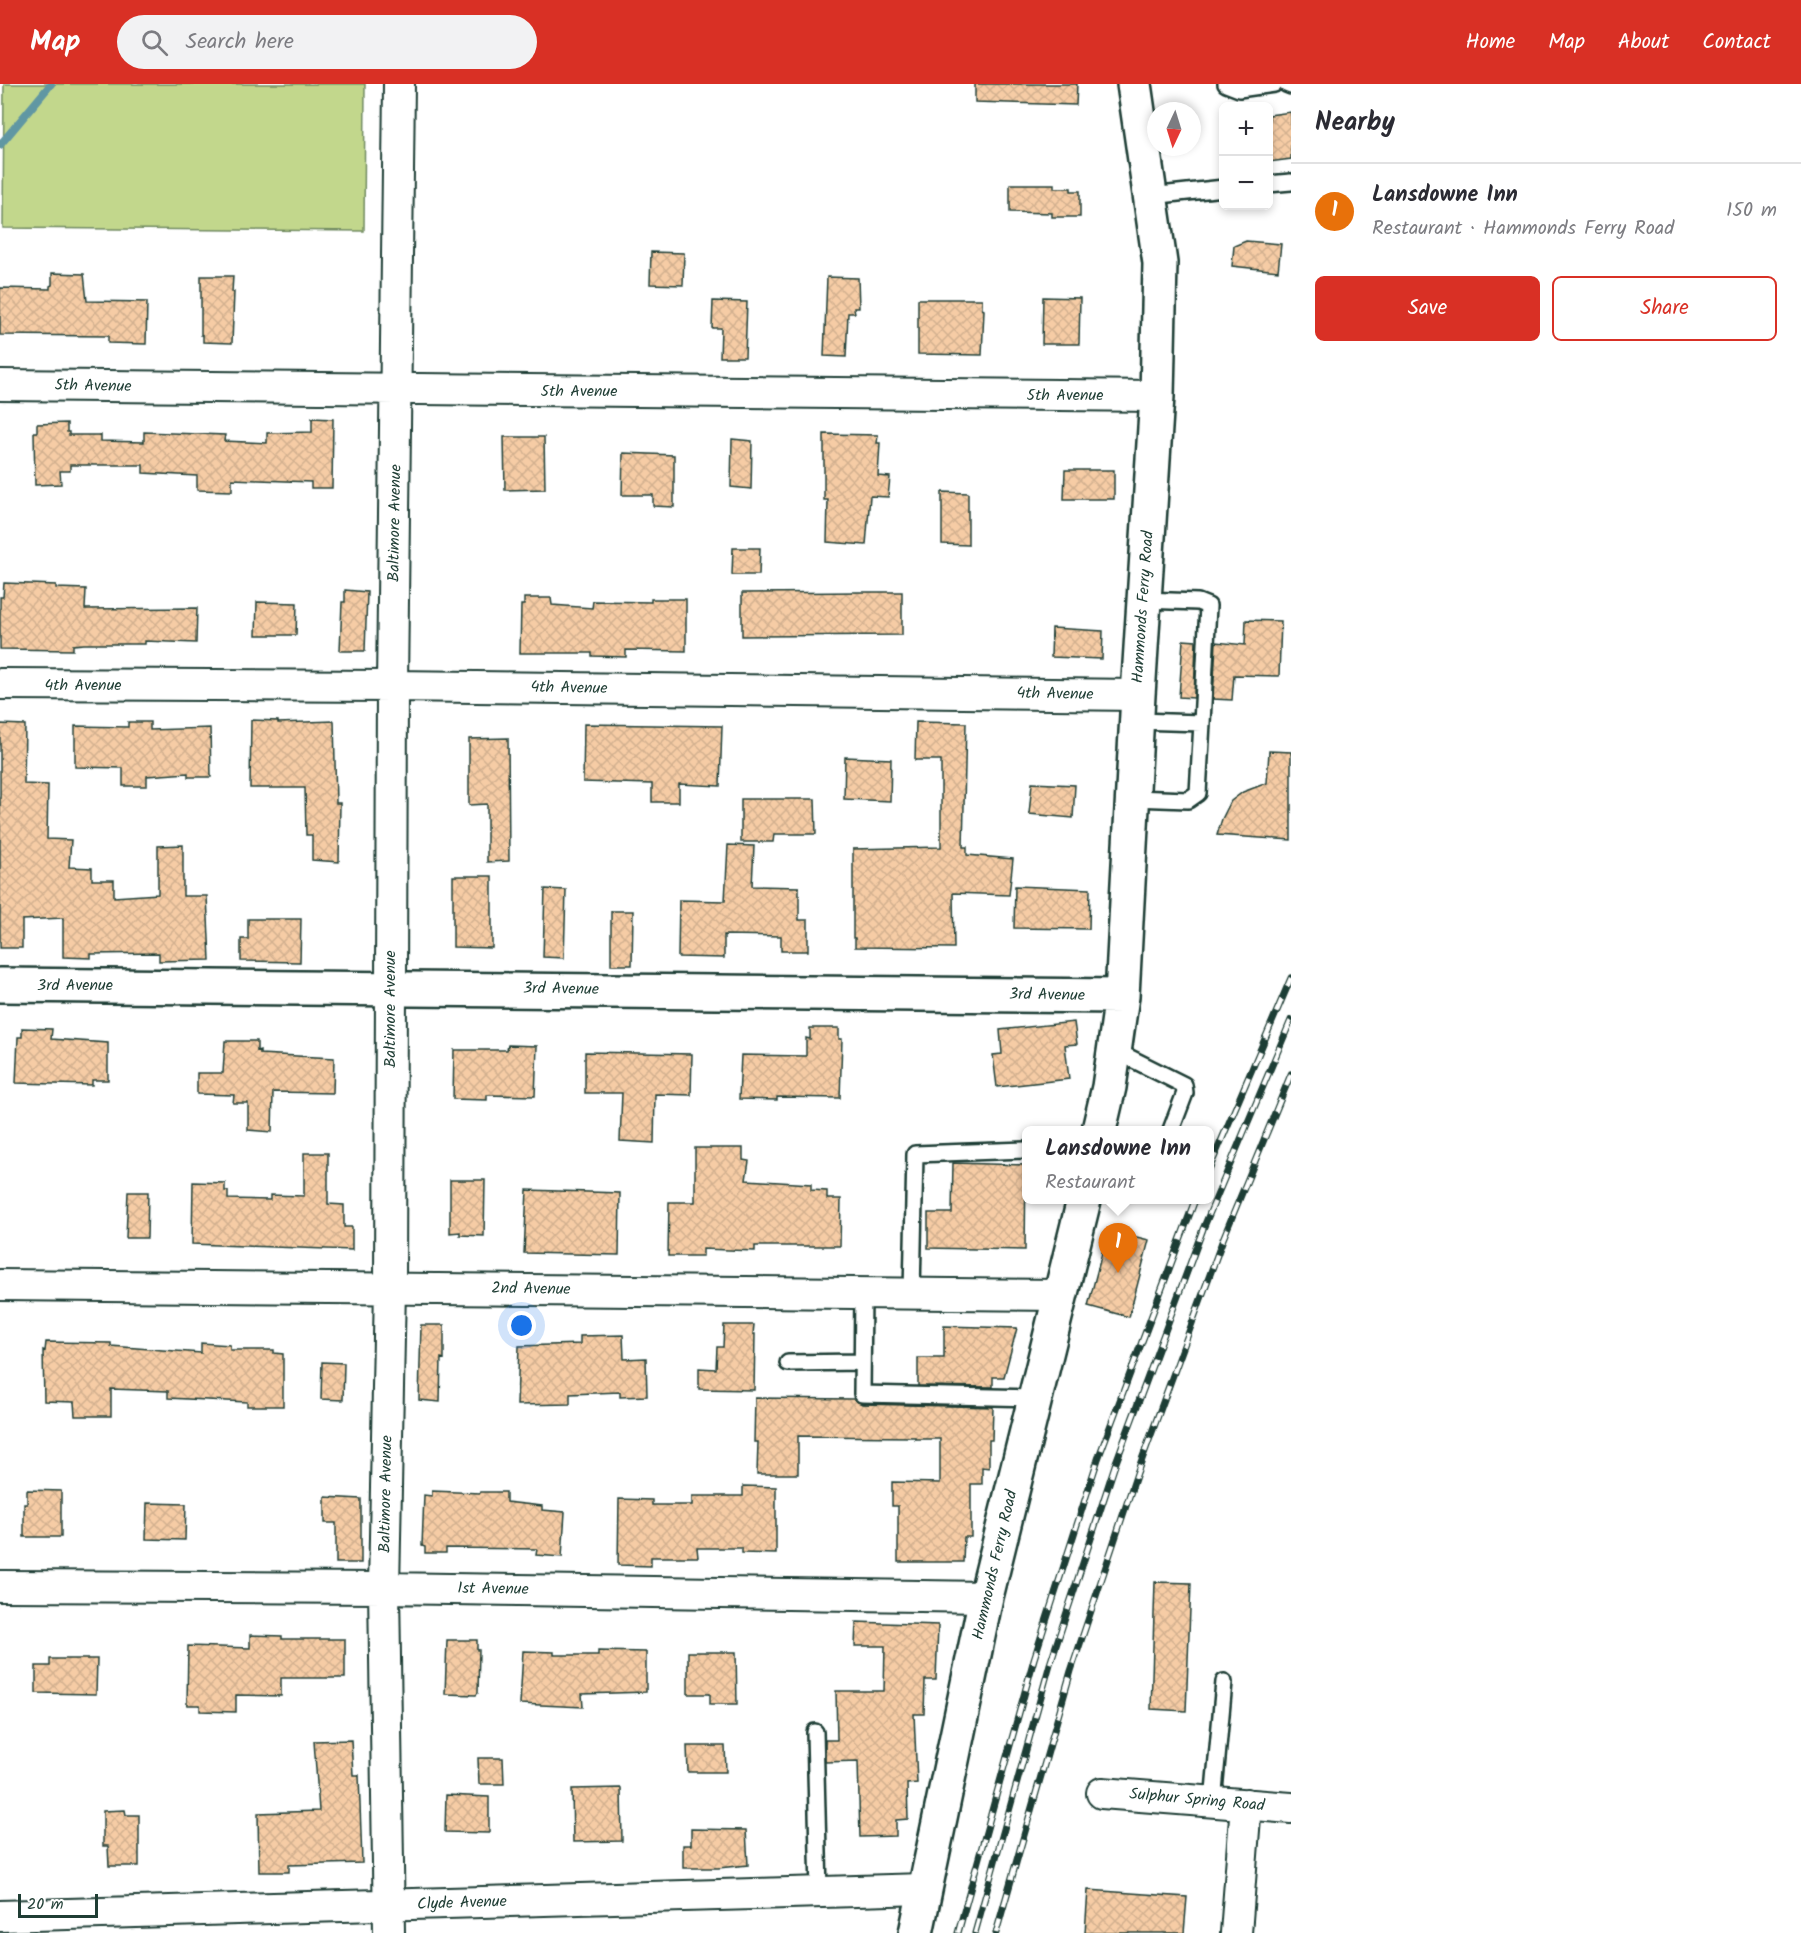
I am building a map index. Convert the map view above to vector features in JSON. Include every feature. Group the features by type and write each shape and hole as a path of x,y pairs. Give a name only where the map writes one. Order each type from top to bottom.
{"street":[{"name":"Baltimore Avenue","path":"389,1919 384,1588 390,1287 392,686 399,84"},
{"name":"Hammonds Ferry Road","path":"1100,1126 1109,1087 1122,996 1157,396 1160,263 1134,84"},
{"name":"5th Avenue","path":"0,385 1157,396"},
{"name":"4th Avenue","path":"0,684 392,686 1137,708"},
{"name":"3rd Avenue","path":"0,985 390,987 1122,996"},
{"name":"Hammonds Ferry Road","path":"916,1933 986,1597 1083,1204"},
{"name":"2nd Avenue","path":"0,1285 1061,1295"},
{"name":"1st Avenue","path":"0,1586 384,1588 986,1597"},
{"name":"Sulphur Spring Road","path":"1102,1793 1291,1808"},
{"path":"1236,1933 1246,1804"},
{"name":"Clyde Avenue","path":"0,1917 389,1919 819,1892 924,1889"}],"lane":[{"path":"1226,84 1239,88 1274,84"},
{"path":"1286,84 1291,86"},
{"path":"1273,184 1291,183"},
{"path":"1151,196 1219,189"},
{"path":"1133,798 1188,800 1198,793 1202,723 1208,606 1198,602 1144,600"},
{"path":"1137,708 1202,723"},
{"path":"1114,1050 1184,1085 1185,1093 1173,1126"},
{"path":"912,1293 915,1154 1022,1150"},
{"path":"863,1293 862,1394 1035,1398"},
{"path":"788,1363 862,1362"},
{"path":"1213,1802 1224,1682"},
{"path":"815,1732 819,1892"}],"green space":[{"path":"4,84 365,84 364,231 3,228"}],"building":[{"path":"975,84 1077,84 1076,105 975,102"},
{"path":"1291,112 1291,159 1273,161 1273,114"},
{"path":"1010,184 1054,184 1054,188 1071,188 1071,191 1080,191 1080,217 1052,217 1052,213 1010,212"},
{"path":"1246,241 1281,244 1278,271 1232,266 1234,246"},
{"path":"651,252 684,253 683,285 650,284"},
{"path":"52,273 84,274 87,301 147,302 146,344 108,343 108,336 0,335 0,288 50,289"},
{"path":"201,276 233,276 232,343 203,342"},
{"path":"827,277 858,278 859,308 854,308 855,313 848,313 846,357 824,356"},
{"path":"1043,297 1080,298 1079,344 1042,344"},
{"path":"918,299 982,299 984,310 982,355 918,354"},
{"path":"713,301 747,302 745,357 720,357 721,328 712,328"},
{"path":"312,418 333,419 332,488 311,488 311,482 232,479 232,491 197,490 197,476 143,473 143,465 70,465 70,471 60,471 61,484 35,485 34,432 37,432 37,424 67,423 69,435 101,435 101,441 144,442 144,432 225,435 224,441 267,443 267,433 312,432"},
{"path":"824,434 878,435 877,443 880,443 878,476 890,477 888,497 870,496 866,545 827,542 828,500 824,500"},
{"path":"504,437 544,437 545,489 505,490"},
{"path":"732,439 752,441 751,489 731,487"},
{"path":"623,453 674,455 674,507 653,506 653,495 622,495"},
{"path":"1065,470 1114,470 1114,499 1064,499"},
{"path":"942,492 968,493 968,545 942,544"},
{"path":"733,548 760,548 759,575 732,575"},
{"path":"4,583 56,585 56,588 86,589 85,609 197,608 196,643 145,641 145,644 73,645 73,650 0,649 0,597 3,597"},
{"path":"345,590 367,592 365,651 340,651 342,602 345,602"},
{"path":"902,592 902,635 742,636 742,593"},
{"path":"524,598 551,598 552,605 592,608 593,601 651,602 651,599 686,599 686,651 626,650 626,657 592,656 592,653 520,653 521,605 524,605"},
{"path":"257,602 297,603 296,635 256,635"},
{"path":"1246,620 1281,621 1279,676 1234,675 1232,700 1213,699 1216,642 1245,645"},
{"path":"1052,628 1103,631 1102,659 1051,657"},
{"path":"1183,640 1196,641 1194,698 1179,697"},
{"path":"251,720 278,721 278,723 334,721 336,803 340,803 339,862 312,860 312,835 306,835 305,788 250,788"},
{"path":"128,722 150,722 150,730 210,728 211,777 188,777 188,773 147,776 147,786 123,786 123,768 75,767 75,726 128,727"},
{"path":"916,722 966,723 963,847 967,847 967,855 1013,859 1009,895 953,893 954,948 855,947 855,938 853,938 853,849 941,847 941,760 915,760"},
{"path":"0,724 25,725 24,784 48,785 47,839 71,840 69,867 92,868 92,880 114,880 114,897 158,894 158,846 183,845 183,896 207,896 210,960 159,961 159,953 91,954 91,958 63,957 63,918 22,920 22,948 0,948"},
{"path":"584,724 722,726 720,786 679,784 679,802 652,802 652,784 583,782"},
{"path":"508,738 509,861 487,862 487,804 469,805 469,739"},
{"path":"1269,751 1291,752 1291,840 1217,835 1231,801 1243,792 1267,783"},
{"path":"845,757 891,759 890,801 844,799"},
{"path":"1032,783 1075,785 1073,818 1029,814"},
{"path":"741,799 815,799 816,834 774,834 773,842 741,842"},
{"path":"728,845 754,846 752,886 799,887 799,920 808,920 808,951 781,951 781,936 724,935 724,958 678,957 679,900 725,901"},
{"path":"453,876 492,876 492,948 453,947"},
{"path":"1015,886 1090,889 1089,929 1014,928"},
{"path":"545,889 566,890 564,958 543,957"},
{"path":"611,911 633,911 632,965 611,965"},
{"path":"248,919 301,919 300,962 241,961 241,939 248,939"},
{"path":"1074,1022 1077,1044 1065,1045 1069,1079 997,1087 993,1055 1002,1054 1000,1030"},
{"path":"22,1028 52,1029 51,1039 108,1043 108,1080 92,1080 92,1085 16,1083 18,1037 22,1037"},
{"path":"810,1028 839,1028 839,1039 842,1039 840,1098 739,1099 741,1055 806,1056 806,1038 810,1039"},
{"path":"225,1041 257,1041 257,1051 260,1050 260,1054 334,1058 333,1093 273,1092 272,1132 248,1130 248,1103 233,1103 234,1095 197,1094 197,1073 223,1073"},
{"path":"508,1045 537,1046 535,1096 487,1095 487,1100 453,1099 454,1050 507,1050"},
{"path":"585,1052 692,1054 691,1095 655,1094 654,1143 620,1141 622,1093 585,1093"},
{"path":"695,1148 743,1148 743,1160 749,1161 746,1180 811,1184 811,1190 827,1191 827,1199 841,1199 840,1246 755,1246 755,1251 703,1249 703,1256 668,1256 669,1202 695,1202"},
{"path":"304,1153 328,1153 328,1204 344,1205 344,1227 352,1227 352,1250 192,1244 193,1182 225,1183 228,1199 270,1200 270,1195 304,1196"},
{"path":"953,1163 1022,1165 1022,1204 1026,1204 1025,1250 928,1248 928,1213 952,1213"},
{"path":"450,1180 485,1180 484,1236 460,1235 460,1232 450,1233"},
{"path":"527,1190 620,1193 619,1255 524,1253"},
{"path":"128,1192 148,1192 147,1238 126,1238"},
{"path":"1108,1230 1149,1240 1129,1317 1088,1306"},
{"path":"421,1325 444,1325 440,1402 419,1400"},
{"path":"724,1325 754,1325 754,1390 699,1389 699,1368 716,1369 717,1347 723,1347"},
{"path":"944,1326 1017,1328 1004,1377 993,1377 993,1387 918,1386 918,1358 944,1358"},
{"path":"623,1335 624,1359 646,1358 647,1396 620,1397 620,1392 570,1394 570,1404 517,1405 519,1346 580,1344 580,1336"},
{"path":"46,1342 111,1343 111,1346 201,1353 201,1343 230,1345 230,1350 274,1350 274,1353 283,1354 283,1406 247,1406 247,1402 168,1398 168,1391 111,1389 111,1416 75,1416 74,1402 44,1401 43,1350 45,1351"},
{"path":"322,1362 344,1363 343,1400 321,1399"},
{"path":"755,1398 854,1399 862,1404 993,1407 992,1440 989,1440 989,1468 982,1467 982,1484 971,1484 971,1537 964,1537 963,1562 898,1562 898,1506 892,1506 892,1482 940,1483 940,1439 798,1436 798,1474 757,1474 758,1442 754,1442"},
{"path":"743,1486 776,1487 776,1554 742,1553 742,1548 697,1548 698,1557 651,1557 651,1566 618,1565 619,1499 652,1500 652,1505 692,1505 692,1496 743,1496"},
{"path":"27,1490 61,1491 61,1537 24,1537 24,1504 27,1504"},
{"path":"432,1491 506,1492 506,1502 542,1506 542,1510 565,1512 562,1557 536,1555 537,1549 446,1548 446,1553 425,1553 425,1547 422,1546 424,1495 432,1496"},
{"path":"325,1497 361,1499 361,1563 336,1563 336,1523 325,1523"},
{"path":"147,1503 186,1504 185,1540 146,1539"},
{"path":"1155,1582 1191,1583 1186,1711 1151,1709"},
{"path":"856,1622 938,1625 936,1680 925,1680 924,1714 914,1714 917,1783 907,1784 908,1819 896,1820 896,1836 860,1837 858,1761 825,1762 825,1740 837,1740 836,1691 884,1691 885,1646 855,1646"},
{"path":"250,1635 282,1636 282,1639 345,1639 345,1678 281,1678 281,1696 236,1695 236,1712 200,1711 200,1705 187,1705 188,1646 250,1648"},
{"path":"447,1640 477,1640 477,1650 479,1650 478,1693 476,1695 445,1694"},
{"path":"523,1651 554,1652 554,1655 598,1655 598,1651 646,1652 646,1692 582,1694 583,1707 520,1704"},
{"path":"688,1652 736,1652 737,1704 710,1704 710,1694 688,1694"},
{"path":"50,1659 97,1659 96,1694 36,1693 36,1666 50,1666"},
{"path":"351,1740 353,1775 359,1775 362,1863 289,1865 289,1872 259,1872 258,1813 319,1811 314,1741"},
{"path":"687,1746 725,1746 726,1772 688,1772"},
{"path":"478,1758 503,1758 504,1784 479,1784"},
{"path":"621,1788 622,1841 573,1842 572,1789"},
{"path":"446,1795 489,1797 489,1833 445,1832"},
{"path":"125,1810 126,1815 139,1815 139,1866 109,1866 108,1846 103,1846 103,1811"},
{"path":"691,1829 746,1830 748,1865 683,1868 683,1845 691,1845"},
{"path":"1088,1890 1187,1897 1184,1933 1085,1933"}],"waterway":[{"path":"0,145 51,84"}],"railway":[{"path":"1214,1158 1291,978"},
{"path":"1214,1203 1291,1020"},
{"path":"996,1933 1071,1671 1137,1473 1223,1239 1291,1074"},
{"path":"958,1933 1034,1659 1098,1459 1194,1204"},
{"path":"975,1933 1050,1664 1115,1465 1214,1204"}],"place":[{"name":"Lansdowne Inn","path":"1118,1273"}]}
